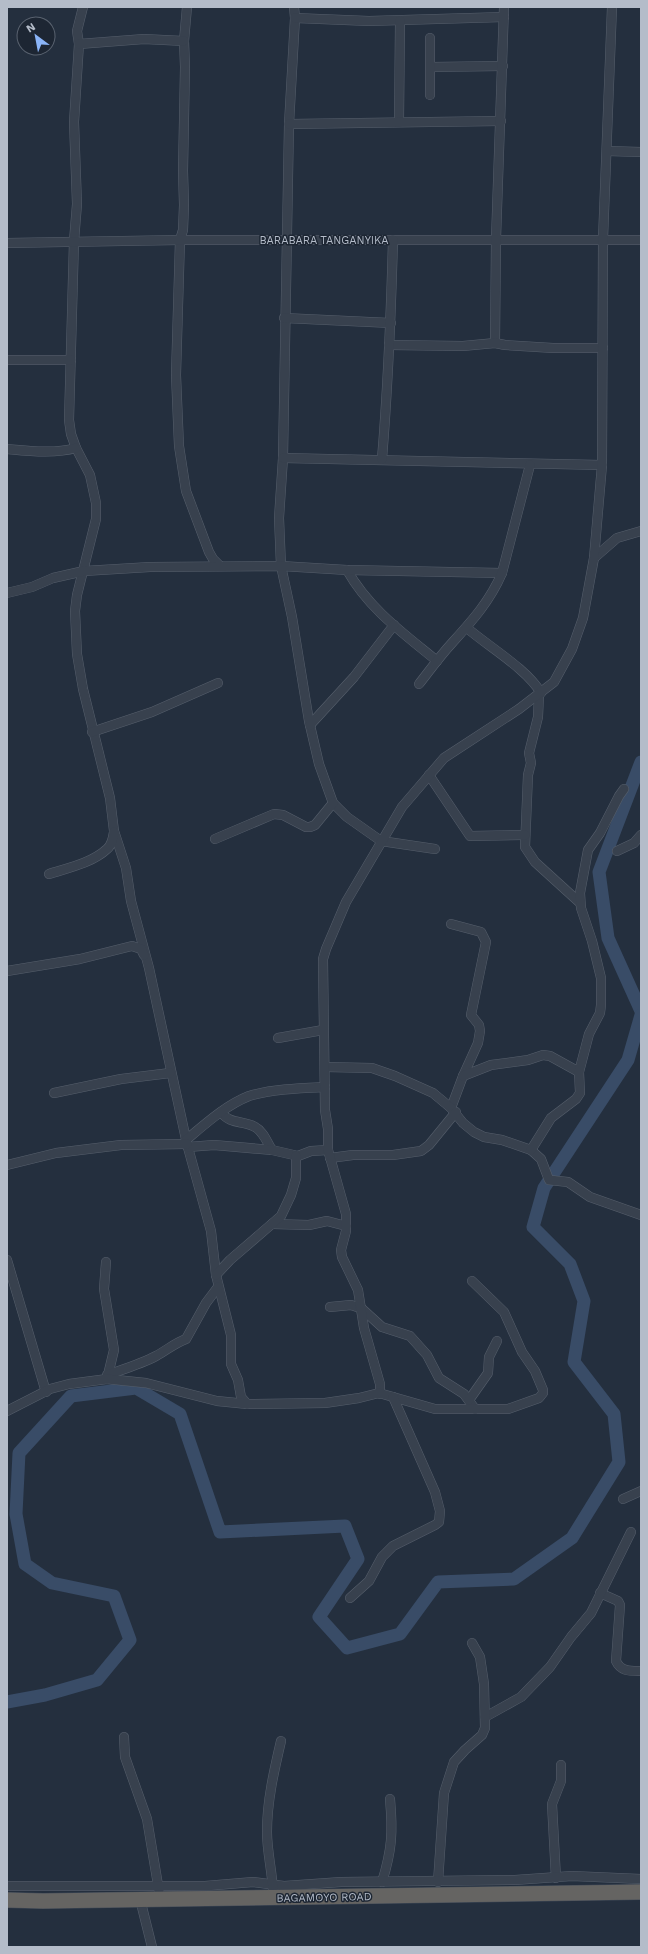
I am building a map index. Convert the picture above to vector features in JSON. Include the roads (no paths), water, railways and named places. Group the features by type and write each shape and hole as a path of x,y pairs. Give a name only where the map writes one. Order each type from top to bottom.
{"highway":[{"name":"BAGAMOYO ROAD","path":"7,1900 140,1899 159,1892 641,1892"}],"street":[{"path":"83,7 78,31 79,44 74,122 77,204 74,241 69,420 71,434 76,448 90,475 96,503 96,519 77,595 75,630 83,688 92,732 110,798 114,831 126,868 131,901 151,980 170,1072 187,1144 211,1231 218,1287 231,1335 231,1364 238,1380 241,1397 247,1404"},
{"path":"187,7 184,41 185,67 182,170 184,205 183,230 180,240 176,374 182,473 186,491 203,538 213,559 220,566"},
{"path":"294,7 295,18 289,124 288,241 284,318 283,458 279,518 281,566 292,617 310,724 319,764 333,803 347,817 382,840 435,849"},
{"path":"495,343 496,239 504,7"},
{"path":"380,1394 380,1384 360,1307 358,1290 342,1257 342,1245 346,1226 344,1207 329,1154 328,1129 325,1110 322,975 326,949 346,902 402,807 444,758 540,694 554,682 572,649 584,618 594,558 602,465 603,238 612,7"},
{"path":"295,18 400,21 504,17"},
{"path":"399,122 400,21"},
{"path":"430,38 430,95"},
{"path":"79,44 144,39 184,41"},
{"path":"431,67 503,66"},
{"path":"289,124 501,121"},
{"path":"607,151 641,152"},
{"name":"BARABARA TANGANYIKA","path":"7,243 180,240 288,241 603,238 641,240"},
{"path":"382,459 391,323 393,240"},
{"path":"284,318 391,323"},
{"path":"389,345 463,346 495,343 505,346 546,348 603,348"},
{"path":"7,360 71,360"},
{"path":"7,449 66,451 76,448"},
{"path":"283,458 382,459 530,465 602,465"},
{"path":"419,684 437,661 483,609 502,573 530,465"},
{"path":"594,558 617,538 641,531"},
{"path":"7,593 32,587 53,578 84,571 220,566 281,566 347,570 502,573"},
{"path":"347,570 365,598 394,625 437,661"},
{"path":"310,724 354,677 394,625"},
{"path":"467,628 536,684 540,694 538,717 528,752 531,764 528,776 525,847 530,856 579,902"},
{"path":"92,732 152,712 218,683"},
{"path":"429,775 470,836 525,835"},
{"path":"531,1150 551,1118 576,1099 580,1092 579,1072 589,1034 600,1013 601,978 596,954 579,902 588,850 600,833 624,789"},
{"path":"215,839 274,814 283,815 306,827 315,825 333,803"},
{"path":"49,874 68,868 108,849 112,842 114,831"},
{"path":"617,851 634,843 641,835"},
{"path":"7,1165 56,1153 107,1147 187,1144 272,1150 296,1156 311,1151 329,1154 393,1155 421,1151 429,1145 453,1110 463,1076 478,1043 480,1031 479,1025 471,1015 486,939 482,932 451,924"},
{"path":"7,971 80,959 132,946 141,949 144,956"},
{"path":"278,1038 323,1030"},
{"path":"463,1076 491,1065 528,1060 543,1055 550,1056 579,1072"},
{"path":"325,1067 372,1068 395,1076 433,1093 453,1110 463,1123 474,1132 484,1137 502,1140 531,1150 541,1159 549,1180 568,1182 590,1197 641,1215"},
{"path":"54,1093 121,1079 170,1072"},
{"path":"187,1144 221,1112 251,1096 297,1089 325,1087"},
{"path":"221,1112 230,1121 255,1127 260,1131 272,1150"},
{"path":"216,1275 230,1260 281,1216 291,1195 296,1178 296,1156"},
{"path":"272,1224 309,1225 328,1221 346,1226"},
{"path":"7,1260 46,1392"},
{"path":"106,1262 104,1288 114,1350 107,1377"},
{"path":"107,1377 146,1383 217,1401 247,1404 325,1403 380,1394 435,1409 508,1409 539,1398 543,1393 543,1390 535,1371 522,1352 504,1312 472,1281"},
{"path":"7,1411 46,1392 69,1384 107,1377 141,1363 186,1339 206,1303 218,1287"},
{"path":"330,1307 351,1304 360,1307 382,1327 410,1336 427,1355 442,1381 459,1391 469,1400 475,1409"},
{"path":"469,1400 488,1373 489,1356 498,1341"},
{"path":"350,1598 369,1581 382,1558 393,1546 435,1525 440,1519 440,1512 435,1492 393,1397"},
{"path":"624,1499 641,1491"},
{"path":"485,1717 521,1697 534,1686 591,1613 631,1532"},
{"path":"600,1593 618,1601 620,1605 616,1661 618,1665 624,1670 641,1671"},
{"path":"438,1882 444,1793 454,1762 484,1734 484,1684 480,1657 472,1643"},
{"path":"7,1886 159,1892 146,1819 125,1757 124,1737"},
{"path":"281,1741 269,1798 267,1834 273,1891 341,1882 438,1882 556,1878 572,1876 641,1878"},
{"path":"556,1878 552,1804 561,1781 561,1766"},
{"path":"382,1882 390,1856 392,1822 390,1799"},
{"path":"140,1899 152,1947"}],"waterway":[{"path":"641,762 599,872 608,938 641,1011"},
{"path":"7,1702 45,1695 97,1680 130,1640 114,1596 52,1583 25,1564 16,1514 19,1453 71,1396 136,1388 180,1414 220,1532 345,1526 358,1559 319,1617 347,1648 400,1634 438,1582 514,1579 572,1538 619,1462 614,1414 574,1362 584,1301 570,1264 533,1227 544,1188 628,1060 641,1015"}]}
